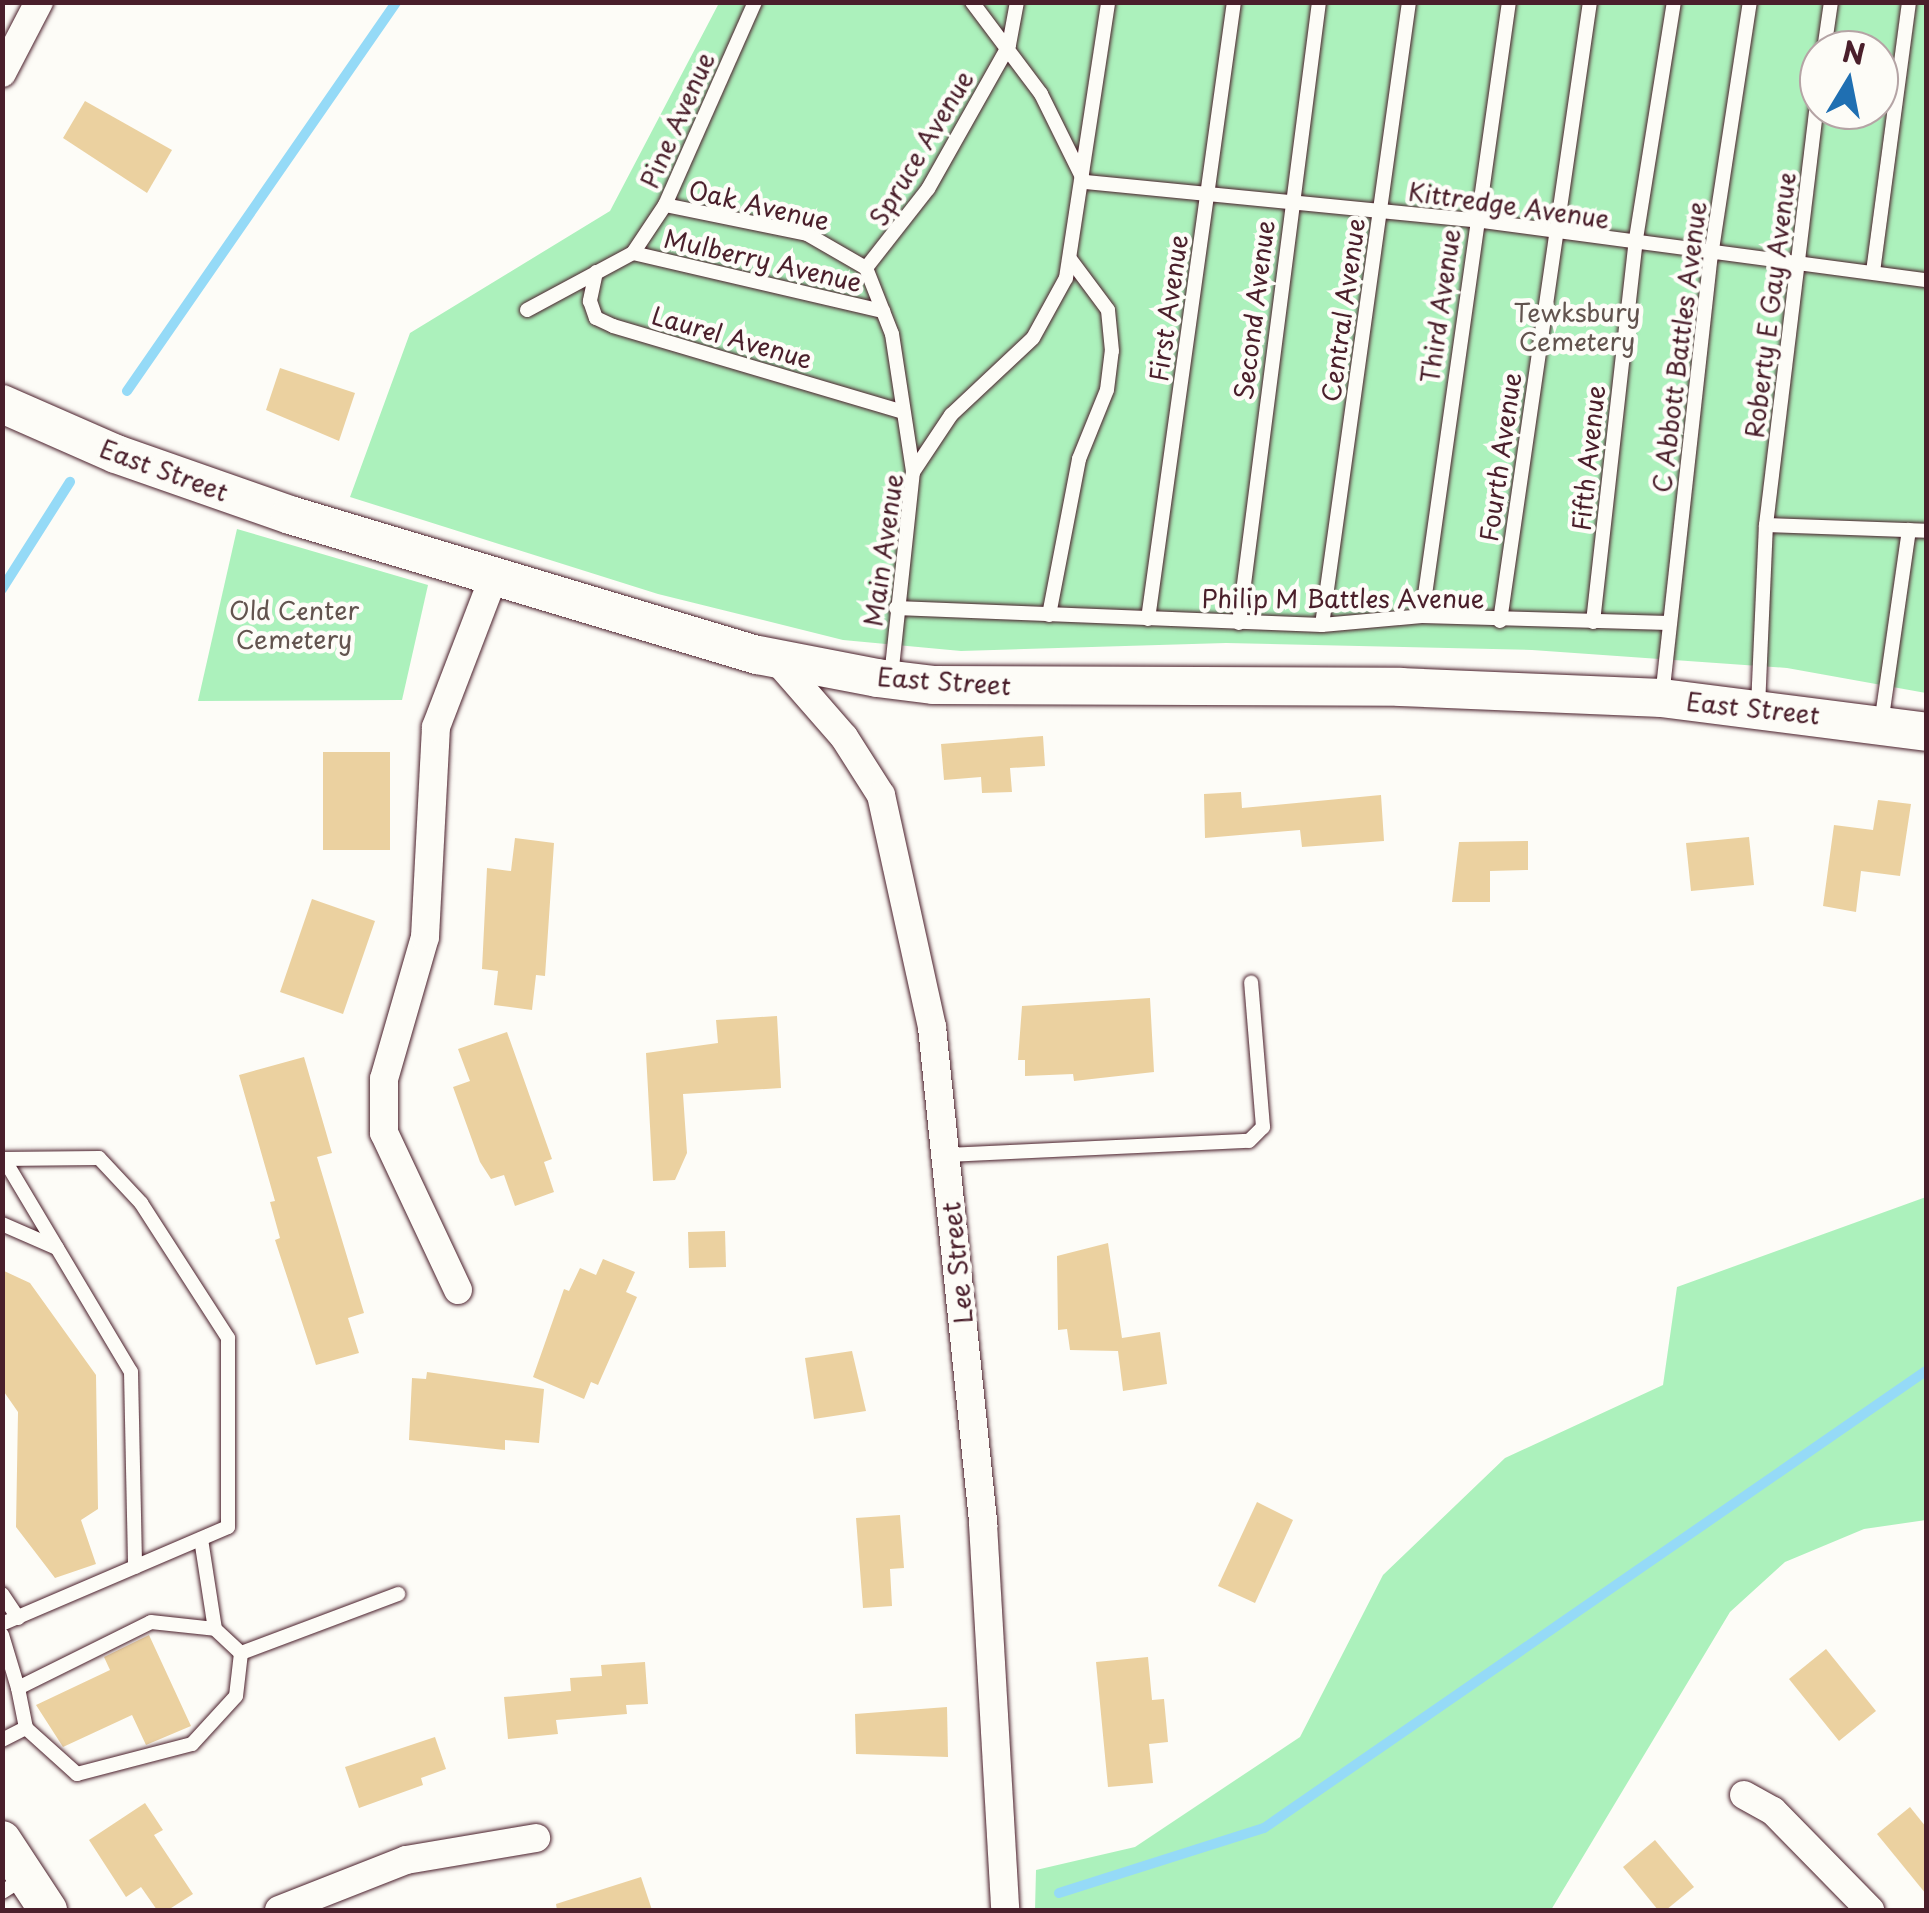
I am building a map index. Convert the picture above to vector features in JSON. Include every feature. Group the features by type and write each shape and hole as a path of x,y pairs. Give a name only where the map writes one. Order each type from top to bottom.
{"main road":[{"name":"East Street","path":"2,404 182,478 494,576 775,658 890,680 1662,698 1926,732"},
{"path":"2,1840 15,1884 48,1910"}],"street":[{"path":"2,73 40,2"},
{"path":"458,1290 384,1133 384,1080 424,937 436,727 494,576"},
{"name":"Lee Street","path":"775,658 844,738 881,795 932,1027 983,1524 1005,1910"},
{"path":"1744,1795 1773,1811 1870,1910"},
{"path":"279,1910 406,1860 536,1838"}],"lane":[{"name":"Pine Avenue","path":"633,253 664,204 755,2"},
{"path":"972,2 1008,45 1085,182"},
{"name":"Spruce Avenue","path":"866,268 928,189 1008,45 1017,2"},
{"name":"Main Avenue","path":"890,680 913,472 951,415 1033,338 1070,258 1085,182 1108,2"},
{"name":"First Avenue","path":"1148,619 1234,2"},
{"name":"Second Avenue","path":"1238,623 1290,200 1319,2"},
{"name":"Central Avenue","path":"1322,624 1409,2"},
{"name":"Third Avenue","path":"1422,616 1474,220 1509,2"},
{"name":"Fourth Avenue","path":"1500,621 1590,2"},
{"name":"Fifth Avenue","path":"1592,622 1635,244 1674,2"},
{"name":"C Abbott Battles Avenue","path":"1662,698 1711,256 1750,2"},
{"path":"1827,30 1831,2"},
{"path":"1873,272 1909,2"},
{"name":"Roberty E Gay Avenue","path":"1758,708 1766,526 1814,130"},
{"name":"Kittredge Avenue","path":"1085,182 1474,220 1711,256 1799,260 1926,280"},
{"name":"Oak Avenue","path":"664,204 807,234 866,268"},
{"path":"527,310 633,253"},
{"name":"Mulberry Avenue","path":"633,253 883,312"},
{"path":"1049,615 1079,459 1107,390 1112,351 1108,310 1070,258"},
{"path":"866,268 883,312 913,472"},
{"name":"Laurel Avenue","path":"596,272 590,301 596,318 613,326 903,412"},
{"path":"1766,526 1926,531"},
{"path":"1881,724 1910,530"},
{"name":"Philip M Battles Avenue","path":"896,608 1238,623 1322,624 1422,616 1670,623"},
{"path":"946,1154 1249,1141 1262,1127 1252,982"},
{"path":"2,1624 228,1527 228,1338 142,1204 99,1158 3,1159"},
{"path":"3,1159 131,1372 135,1567"},
{"path":"2,1224 58,1249"},
{"path":"201,1539 215,1629"},
{"path":"2,1594 18,1618"},
{"path":"241,1653 398,1594"},
{"path":"18,1688 151,1622 215,1629 241,1653"},
{"path":"2,1636 26,1728 77,1774 192,1744 236,1696 241,1653"},
{"path":"2,1740 26,1728"}],"green space":[{"name":"Tewksbury Cemetery","path":"719,3 1926,3 1926,693 1787,668 1532,650 1226,643 961,651 843,640 658,594 350,497 410,333 610,211"},
{"name":"Old Center Cemetery","path":"237,529 428,585 402,700 198,701"},
{"path":"1926,1197 1926,1520 1864,1529 1785,1562 1730,1612 1551,1910 1035,1910 1036,1870 1135,1847 1300,1737 1383,1575 1505,1458 1663,1385 1677,1287"}],"building":[{"path":"85,101 172,150 147,193 63,138"},
{"path":"280,368 355,393 339,441 266,410"},
{"path":"1043,736 1045,766 1010,768 1012,792 982,793 981,777 944,780 941,744"},
{"path":"323,752 390,752 390,850 323,850"},
{"path":"1241,792 1242,808 1381,795 1384,841 1302,847 1300,830 1205,838 1204,794"},
{"path":"1878,800 1911,804 1900,876 1861,871 1856,912 1823,906 1834,825 1873,830"},
{"path":"1749,837 1754,885 1691,891 1686,843"},
{"path":"515,838 554,843 545,976 536,975 532,1010 494,1005 498,971 482,969 487,868 511,871"},
{"path":"1528,841 1528,870 1490,871 1490,902 1452,902 1459,842"},
{"path":"312,899 375,921 343,1014 280,992"},
{"path":"1150,998 1154,1072 1074,1081 1073,1074 1025,1076 1025,1060 1018,1060 1022,1006"},
{"path":"777,1016 781,1088 683,1094 687,1153 675,1180 653,1181 646,1053 718,1043 716,1020"},
{"path":"507,1032 552,1159 544,1162 554,1192 515,1206 504,1175 491,1179 480,1162 453,1087 470,1081 458,1049"},
{"path":"304,1057 332,1153 317,1157 364,1313 348,1318 359,1353 316,1365 275,1240 280,1238 270,1202 275,1201 239,1075"},
{"path":"725,1231 726,1267 689,1268 688,1232"},
{"path":"1108,1243 1122,1338 1160,1332 1167,1384 1123,1391 1118,1351 1070,1350 1067,1329 1058,1330 1057,1256"},
{"path":"603,1259 635,1272 626,1292 637,1297 598,1385 591,1382 584,1399 533,1377 564,1289 569,1291 580,1268 596,1275"},
{"path":"2,1270 30,1283 96,1375 98,1509 81,1520 96,1564 55,1578 16,1527 18,1412 2,1389"},
{"path":"852,1351 866,1411 814,1419 805,1358"},
{"path":"427,1372 544,1389 539,1443 505,1440 505,1450 409,1440 412,1378 426,1379"},
{"path":"1257,1502 1293,1520 1255,1603 1218,1586"},
{"path":"900,1515 904,1568 890,1569 892,1606 863,1608 856,1518"},
{"path":"149,1635 191,1726 146,1745 132,1715 63,1747 36,1705 110,1670 104,1657"},
{"path":"1826,1649 1876,1711 1839,1741 1789,1679"},
{"path":"1148,1657 1152,1700 1164,1699 1168,1742 1149,1744 1153,1783 1108,1787 1096,1662"},
{"path":"645,1662 648,1704 626,1705 627,1714 556,1720 558,1734 508,1739 504,1697 571,1691 570,1678 602,1676 601,1665"},
{"path":"947,1707 948,1757 856,1754 855,1714"},
{"path":"435,1737 446,1769 421,1778 423,1785 359,1808 345,1767"},
{"path":"145,1803 163,1830 154,1835 193,1894 168,1910 157,1910 141,1887 126,1897 89,1840"},
{"path":"1910,1807 1926,1827 1926,1894 1877,1834"},
{"path":"1655,1840 1694,1887 1666,1910 1658,1910 1623,1867"},
{"path":"641,1877 652,1910 557,1910 556,1904"}],"waterway":[{"path":"127,391 396,2"},
{"path":"2,589 70,482"},
{"path":"1059,1893 1264,1828 1926,1371"}]}
